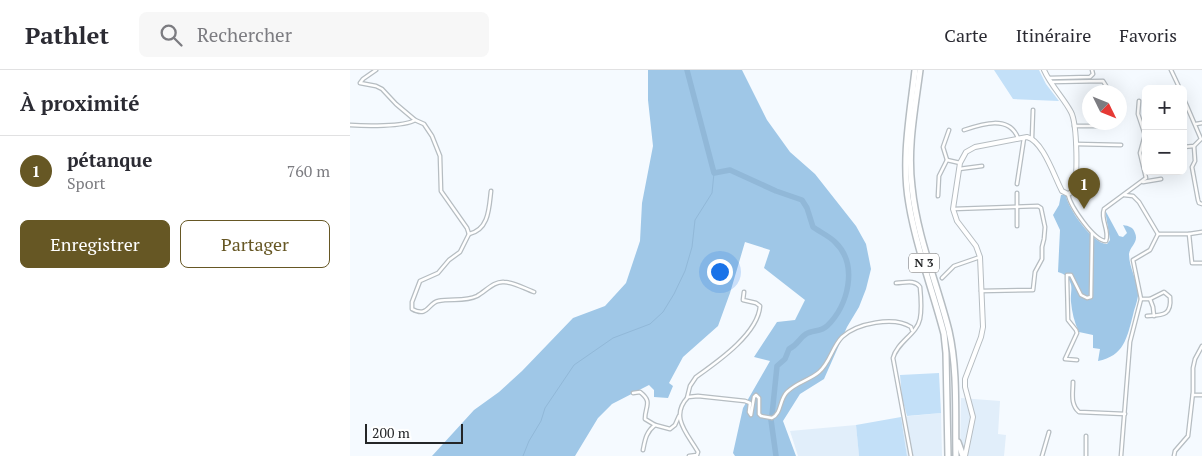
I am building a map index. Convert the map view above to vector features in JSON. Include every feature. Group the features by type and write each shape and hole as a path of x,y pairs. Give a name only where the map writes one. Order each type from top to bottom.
{"highway":[{"name":"N 3","path":"915,70 906,149 906,185 912,222 944,334 947,372 948,456"},
{"name":"N 3","path":"920,70 910,150 911,186 917,221 949,332 955,389 956,456"},
{"path":"955,389 959,448 964,456"}],"main road":[{"path":"964,456 973,416 965,383 983,327 980,257 976,246 957,221 953,209 958,169 966,152 975,147 1024,137 1032,138 1039,146 1062,191 1068,194 1072,192 1076,185 1074,126 1071,113 1044,70"}],"street":[{"path":"376,70 362,79 360,84 376,86 382,89 396,104 424,124 432,136 440,156 441,191 467,228 469,234"},
{"path":"1049,80 1090,77 1093,74 1092,70"},
{"path":"1171,70 1178,85"},
{"path":"1049,80 1102,81 1105,85"},
{"path":"1068,194 1072,206 1092,231 1101,240 1107,240 1103,210 1107,205 1142,183 1146,178 1140,154 1146,135 1138,114 1138,102"},
{"path":"1187,105 1201,139 1194,146 1187,147"},
{"path":"1032,138 1033,110"},
{"path":"350,125 382,126 411,123 416,120"},
{"path":"964,130 979,125 999,123 1014,129 1018,138"},
{"path":"1196,124 1202,123"},
{"path":"1074,126 1082,126"},
{"path":"938,196 939,176 947,160 943,146 949,130"},
{"path":"1017,184 1024,137"},
{"path":"1076,144 1121,145"},
{"path":"1194,146 1195,160 1192,167 1198,200 1202,204"},
{"path":"947,160 960,163"},
{"path":"958,169 982,166"},
{"path":"1142,183 1161,179"},
{"path":"491,191 489,208 480,230 469,234 460,252 449,260 438,273 420,280 412,302 412,309 424,311 437,301 475,297 502,282 534,292"},
{"path":"1017,193 1017,226"},
{"path":"1124,195 1133,196 1139,202 1158,234"},
{"path":"953,209 1039,207 1045,227 1042,259 1035,272 1034,289 981,291"},
{"path":"1077,360 1065,359 1077,333 1068,320 1067,275 1071,275 1081,296 1091,297 1092,231"},
{"path":"1158,234 1202,232"},
{"path":"1122,456 1130,342 1141,299 1133,260 1150,250 1158,234"},
{"path":"1189,234 1192,263 1202,263"},
{"path":"942,278 954,266 980,257"},
{"path":"896,283 914,282 918,283 920,287 920,320 898,347 892,360 897,375 899,398 911,456"},
{"path":"633,394 640,392 646,397 648,403 645,419 655,426 670,429 675,425 687,398 690,386 696,377 744,337 755,321 760,306 743,300 744,292"},
{"path":"1141,299 1150,299 1163,292 1170,299 1169,308 1164,314 1147,316"},
{"path":"1150,299 1154,316"},
{"path":"687,398 698,396 745,401 750,403 749,412 751,414 754,397 756,396 759,398 759,414 772,418 778,414 785,394 799,382 819,372 842,337 848,333 862,326 887,321 906,323 912,330"},
{"path":"1174,456 1175,451 1188,436 1195,359 1202,346"},
{"path":"1073,382 1072,399 1079,412 1125,414"},
{"path":"1193,395 1202,395"},
{"path":"680,415 681,425 698,452 697,455 689,456"},
{"path":"643,450 647,435 655,426"},
{"path":"1042,456 1049,432"},
{"path":"1086,436 1086,456"}],"shaded area":[{"path":"648,70 742,70 767,120 790,152 815,174 856,226 866,244 871,269 859,307 847,327 824,379 800,394 783,421 796,456 735,456 733,453 743,408 770,361 754,357 777,322 795,320 805,300 764,268 770,250 745,242 718,326 683,357 669,383 673,386 668,398 654,397 654,390 649,385 612,404 598,418 575,456 432,456 474,410 499,392 522,371 573,318 605,306 626,283 640,241 642,203 653,146 648,100"},
{"path":"994,70 1039,70 1046,84 1059,101 1013,99"},
{"path":"1061,195 1066,195 1071,208 1082,225 1095,239 1102,243 1107,244 1110,240 1105,210 1119,236 1123,237 1127,233 1123,225 1132,228 1136,236 1129,254 1138,296 1129,331 1123,345 1114,355 1107,359 1098,361 1100,349 1093,348 1093,335 1079,332 1072,310 1069,280 1066,275 1058,272 1060,230 1053,215 1059,205"},
{"path":"939,373 941,413 907,416 902,398 900,375"},
{"path":"961,398 1000,401 998,434 1006,435 1004,456 960,456"},
{"path":"941,413 942,456 907,456 901,417"},
{"path":"901,417 907,456 859,456 856,425"},
{"path":"856,425 859,456 798,456 790,431"}],"waterway":[{"path":"687,70 714,173 730,170 776,191 802,200 807,208 813,227 835,242 847,262 849,273 848,285 845,297 834,318 825,328 804,336 789,349 785,359 777,366 772,415"},
{"path":"523,456 529,441 541,421 545,408 574,365 613,338 650,324 663,312 685,271 692,247 695,220 712,193 714,173"},
{"path":"771,420 776,456"}],"place":[{"name":"pétanque","path":"1084,209"}]}
